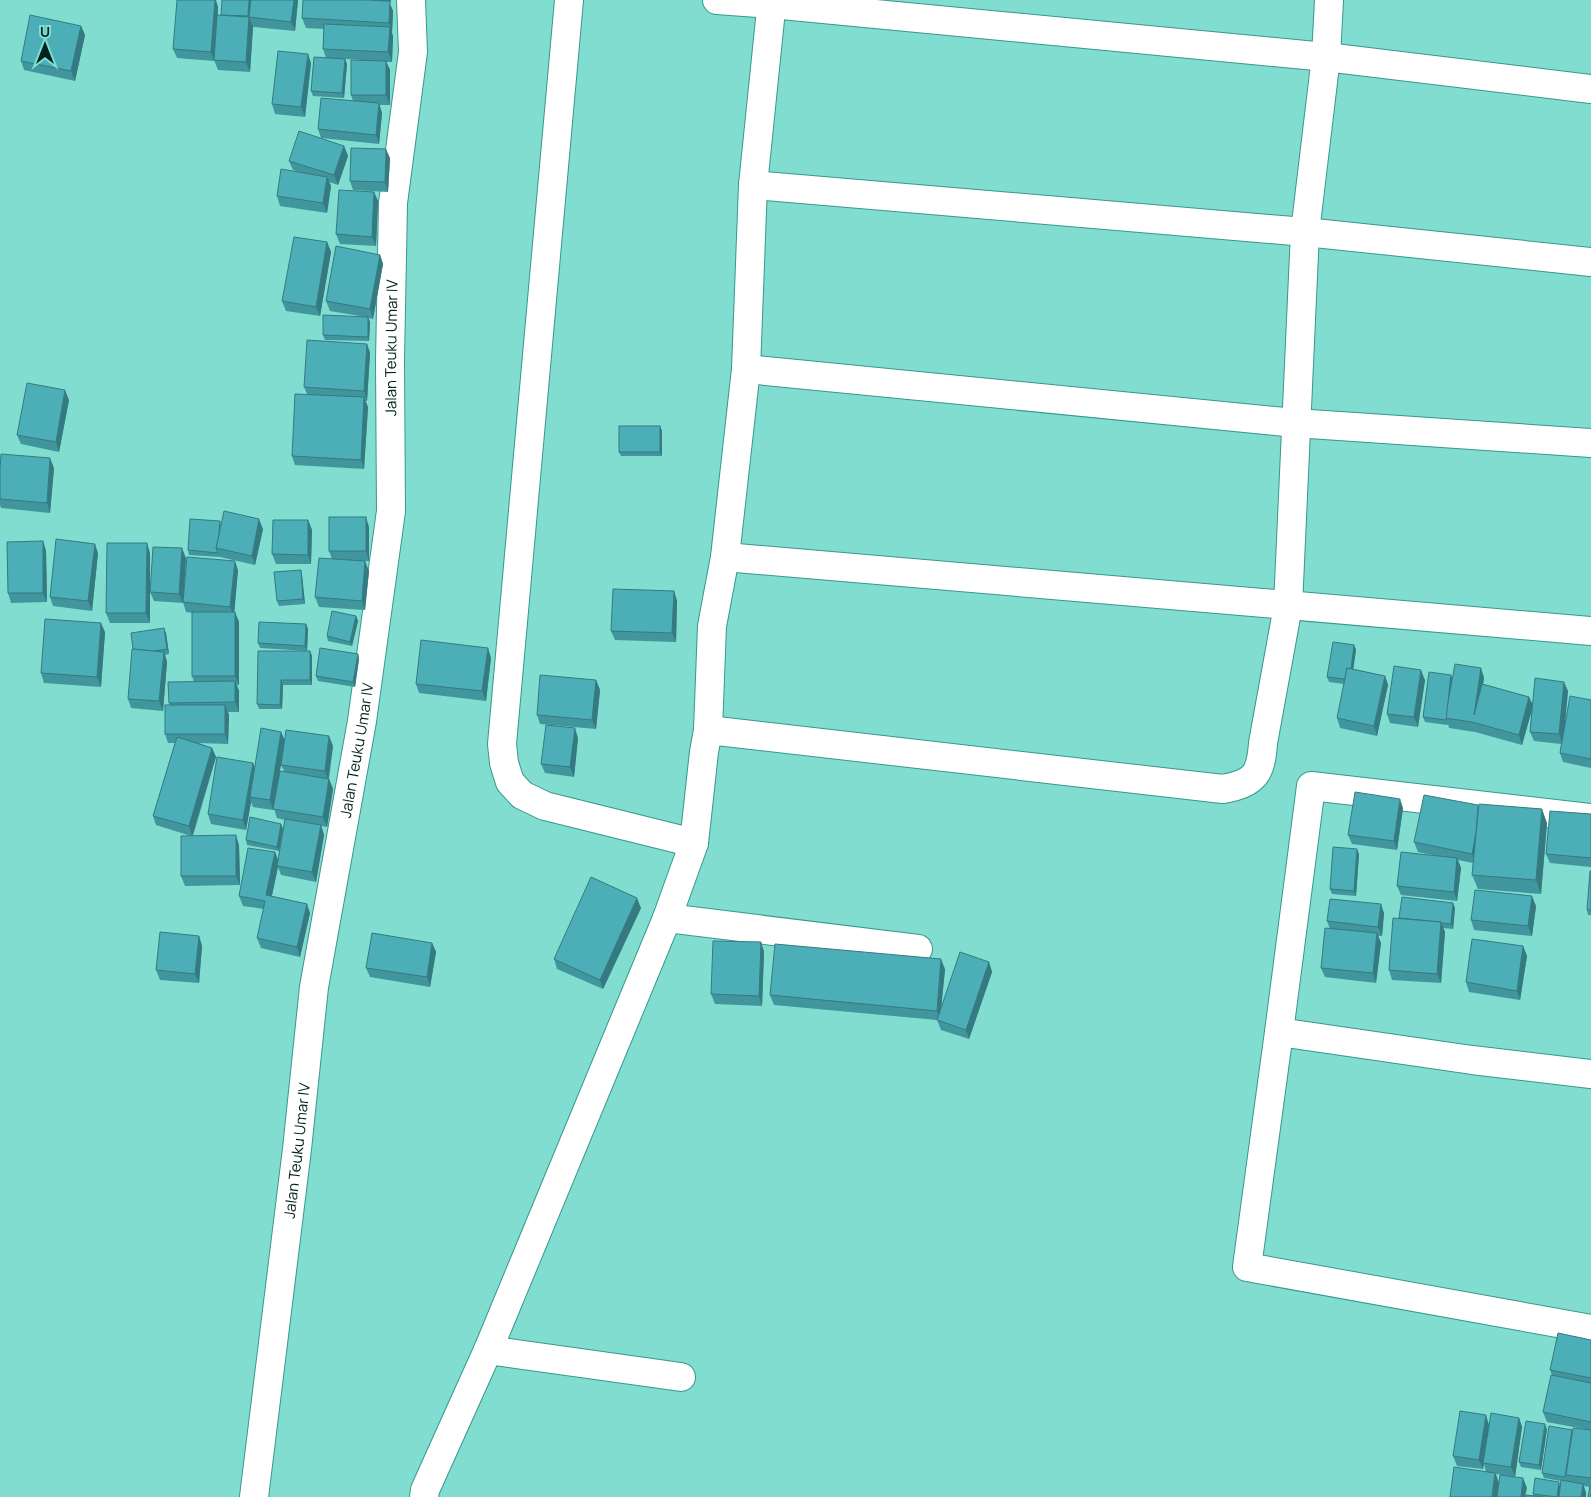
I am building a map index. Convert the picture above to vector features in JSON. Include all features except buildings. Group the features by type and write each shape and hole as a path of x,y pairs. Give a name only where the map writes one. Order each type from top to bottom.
{"street":[{"name":"Jalan Teuku Umar IV","path":"254,1497 297,1149 314,987 362,721 391,511 390,361 393,204 413,52 410,0"},
{"path":"569,0 502,744 504,763 510,782 522,795 545,806 694,843"},
{"path":"717,0 771,2 1326,57 1591,89"},
{"path":"708,730 1223,788 1241,785 1257,773 1262,759 1263,743 1288,606 1305,232 1326,57 1329,0"},
{"path":"424,1497 425,1490 488,1350 668,918 694,843 708,730 712,626 725,557 746,369 753,185 771,2"},
{"path":"753,185 1305,232 1591,262"},
{"path":"746,369 1296,423 1591,443"},
{"path":"725,557 1591,631"},
{"path":"1591,818 1310,786 1247,1267 1591,1329"},
{"path":"668,918 918,949"},
{"path":"1279,1032 1472,1060 1591,1074"},
{"path":"488,1350 681,1377"}]}
